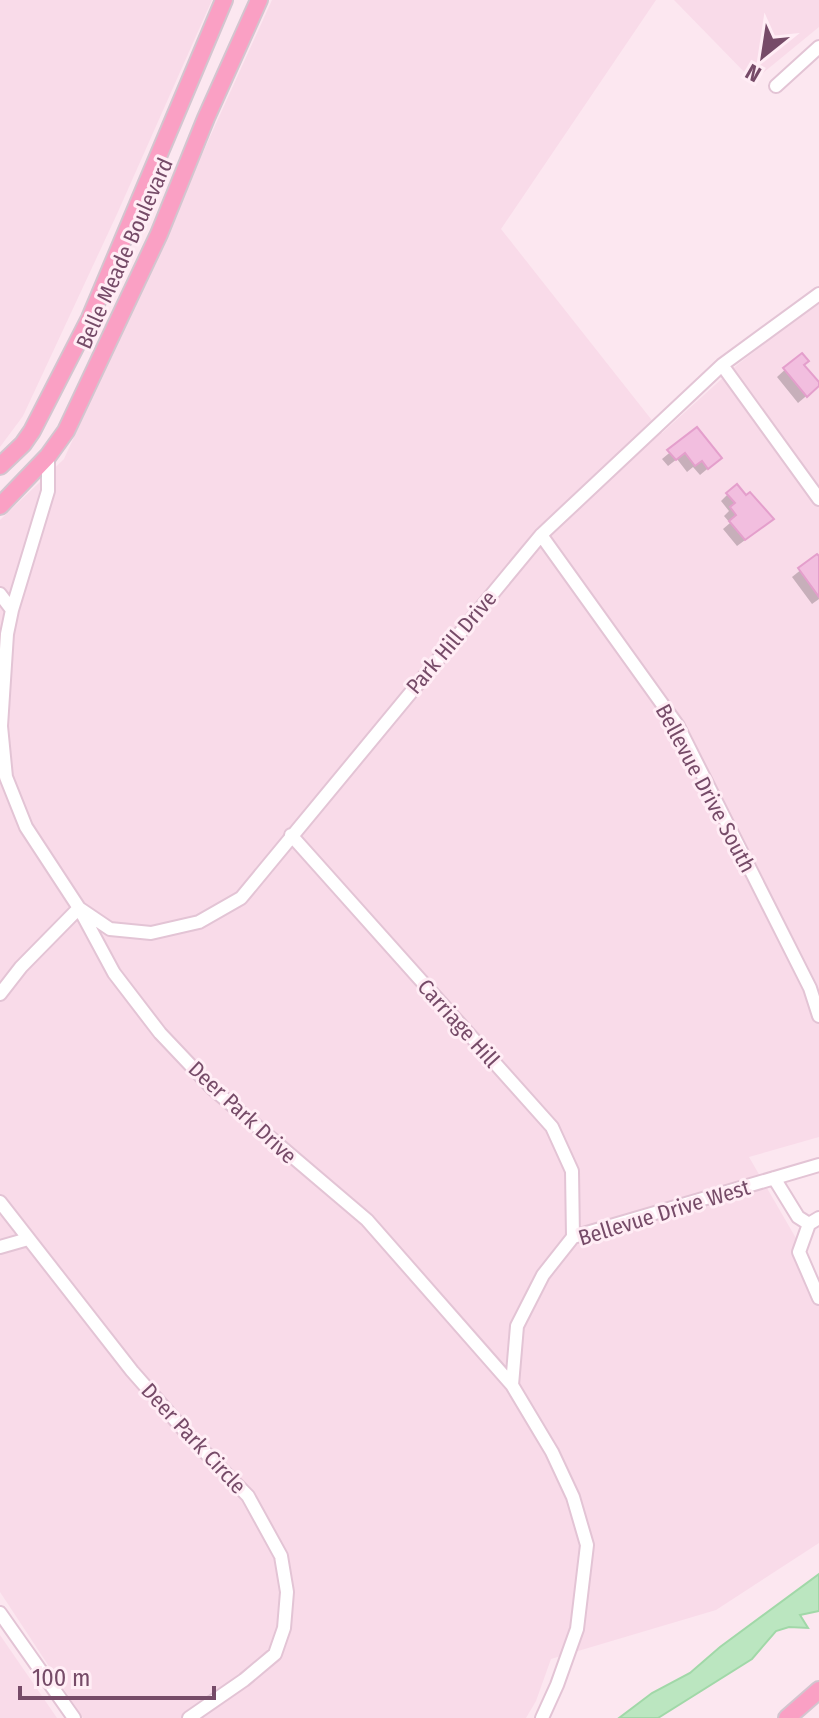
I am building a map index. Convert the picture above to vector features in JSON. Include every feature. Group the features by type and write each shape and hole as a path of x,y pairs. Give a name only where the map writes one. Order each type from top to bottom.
{"main road":[{"name":"Belle Meade Boulevard","path":"0,466 26,439 47,405 90,318 224,0"},
{"name":"Belle Meade Boulevard","path":"0,506 48,456 66,431 130,297 259,0"},
{"path":"26,439 48,456"},
{"path":"787,1718 819,1690"}],"street":[{"path":"776,86 819,47"},
{"name":"Park Hill Drive","path":"79,908 110,929 151,933 199,922 241,898 541,535 722,365 819,294"},
{"path":"722,365 819,499"},
{"name":"Deer Park Drive","path":"48,456 48,491 12,610 2,691 1,726 6,777 26,827 79,908 114,973 160,1033 213,1089 367,1220 512,1385 557,1463 573,1497 587,1545 577,1629 542,1718"},
{"name":"Bellevue Drive South","path":"541,535 678,726 810,988 819,1016"},
{"path":"0,594 12,610"},
{"name":"Carriage Hill","path":"291,835 552,1127 572,1171 573,1237"},
{"path":"0,994 21,967 79,908"},
{"name":"Bellevue Drive West","path":"512,1385 517,1326 543,1275 573,1237 819,1165"},
{"path":"774,1178 798,1217 814,1221 799,1252 819,1298"},
{"name":"Deer Park Circle","path":"0,1202 132,1371 248,1496 281,1556 287,1592 284,1628 275,1654 189,1718"},
{"path":"0,1247 28,1239"},
{"path":"0,1613 74,1718"}],"shaded area":[{"path":"0,0 212,0 23,416 0,447"},
{"path":"272,0 656,0 501,229 662,433 737,365 819,301 819,1137 749,1157 819,1278 819,1543 716,1610 551,1659 536,1701 526,1718 83,1718 0,1592 0,520 64,459"},
{"path":"674,0 819,0 819,27 753,81"},
{"path":"819,1574 819,1611 800,1615 808,1628 789,1627 776,1631 752,1659 658,1718 619,1718 652,1693 690,1673"},
{"path":"0,1635 57,1718 0,1718"}],"building":[{"path":"802,353 809,361 804,365 819,382 819,386 807,397 783,368"},
{"path":"697,427 722,458 708,469 702,461 695,466 685,453 676,460 667,450"},
{"path":"737,484 746,495 750,492 774,519 745,540 729,521 736,515 730,507 735,503 726,493"},
{"path":"817,554 819,556 819,597 798,568"}]}
